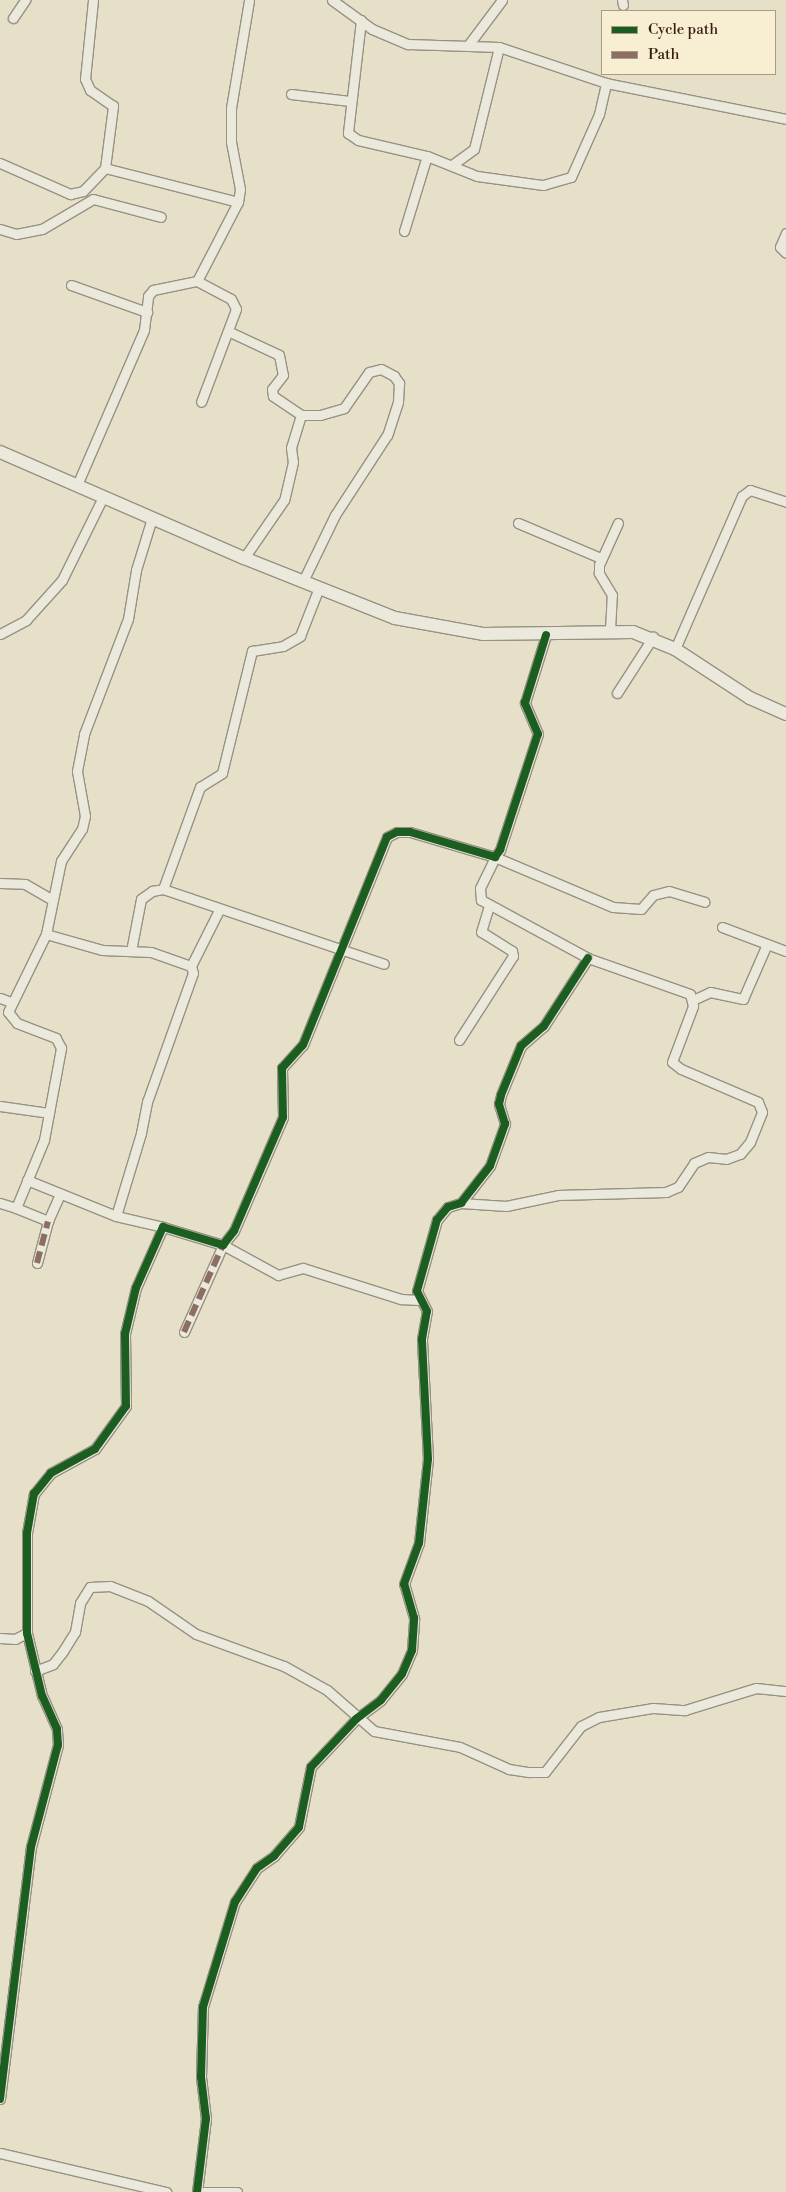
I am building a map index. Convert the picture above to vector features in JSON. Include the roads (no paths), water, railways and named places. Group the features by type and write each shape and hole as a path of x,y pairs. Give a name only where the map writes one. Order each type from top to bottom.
{"street":[{"path":"13,18 25,0"},
{"path":"0,163 70,194 83,191 104,168 114,106 90,90 85,79 93,0"},
{"path":"76,486 141,339 153,290 189,286 196,281 238,202 240,189 231,142 231,108 249,0"},
{"path":"332,0 392,40 408,44 469,44 499,47 606,83 786,119"},
{"path":"469,44 502,0"},
{"path":"361,20 350,101 348,133 352,137 427,156 477,176 518,183 551,185 571,177 599,114 606,83"},
{"path":"452,165 474,149 499,47"},
{"path":"291,94 350,101"},
{"path":"404,231 427,156"},
{"path":"104,168 238,202"},
{"path":"0,229 16,234 42,229 93,199 161,217"},
{"path":"786,233 780,247 786,253"},
{"path":"196,281 235,304 230,332 201,402"},
{"path":"71,285 147,312"},
{"path":"230,332 279,355 282,375 272,389 273,396 301,415 320,415 344,408 369,372 380,369 394,376 399,383 398,402 387,435 335,515 304,581"},
{"path":"244,558 284,500 292,470 291,448 301,415"},
{"path":"0,452 244,558 304,581 318,590 395,618 483,634 546,635 610,630 653,637 675,648 750,698 786,714"},
{"path":"675,648 742,496 750,490 786,502"},
{"path":"0,634 26,620 62,580 103,497"},
{"path":"16,1208 44,1140 61,1048 59,1042 17,1023 10,1017 10,1002 46,934 54,900 57,871 82,829 85,816 77,771 84,734 128,619 136,570 152,518"},
{"path":"518,523 601,558"},
{"path":"610,630 612,595 599,573 601,558 618,523"},
{"path":"163,890 200,788 222,773 252,651 283,646 300,636 318,590"},
{"path":"237,2192 198,2192 206,2119 201,2076 203,2007 235,1902 256,1868 274,1856 299,1827 311,1767 356,1719 380,1700 402,1674 412,1650 414,1618 404,1584 419,1543 428,1459 422,1339 427,1311 418,1300 418,1284 437,1220 448,1207 461,1203 506,1206 558,1195 666,1192 678,1187 694,1163 708,1157 726,1159 740,1154 750,1142 761,1106 672,1062 693,1000 690,994 588,958 489,906 479,894 494,857 504,843 538,734 525,703 546,635"},
{"path":"617,693 653,637"},
{"path":"184,1332 223,1245 234,1231 277,1137 285,1104 282,1068 303,1045 339,949 387,837 398,832 424,834 494,857 613,907 641,909 653,895 669,891 704,902"},
{"path":"0,883 24,884 54,900"},
{"path":"131,950 141,899 152,891 163,890 384,964"},
{"path":"459,1040 513,956 508,948 481,932 489,906"},
{"path":"116,1216 141,1133 147,1102 193,974 192,966 219,910"},
{"path":"722,927 786,951"},
{"path":"46,934 88,947 150,952 192,966"},
{"path":"693,1000 710,992 743,998 767,944"},
{"path":"461,1203 490,1166 501,1139 505,1124 499,1104 521,1046 544,1026 588,958"},
{"path":"0,998 10,1002"},
{"path":"0,1106 49,1113"},
{"path":"27,1180 116,1216 163,1227 223,1245 278,1275 303,1268 401,1299 418,1300"},
{"path":"37,1263 48,1221 60,1194"},
{"path":"0,1204 16,1208 48,1221"},
{"path":"0,2099 30,1847 58,1745 57,1729 42,1696 27,1633 27,1533 34,1494 51,1474 95,1449 126,1406 124,1334 136,1288 163,1227"},
{"path":"35,1671 54,1664 63,1651 75,1632 80,1603 90,1587 110,1586 148,1601 196,1634 284,1666 327,1690 356,1719 374,1731 460,1747 509,1769 545,1772 581,1726 599,1717 653,1708 684,1710 756,1688 786,1691"},
{"path":"0,1638 15,1639 27,1633"},
{"path":"0,2152 166,2192"}]}
